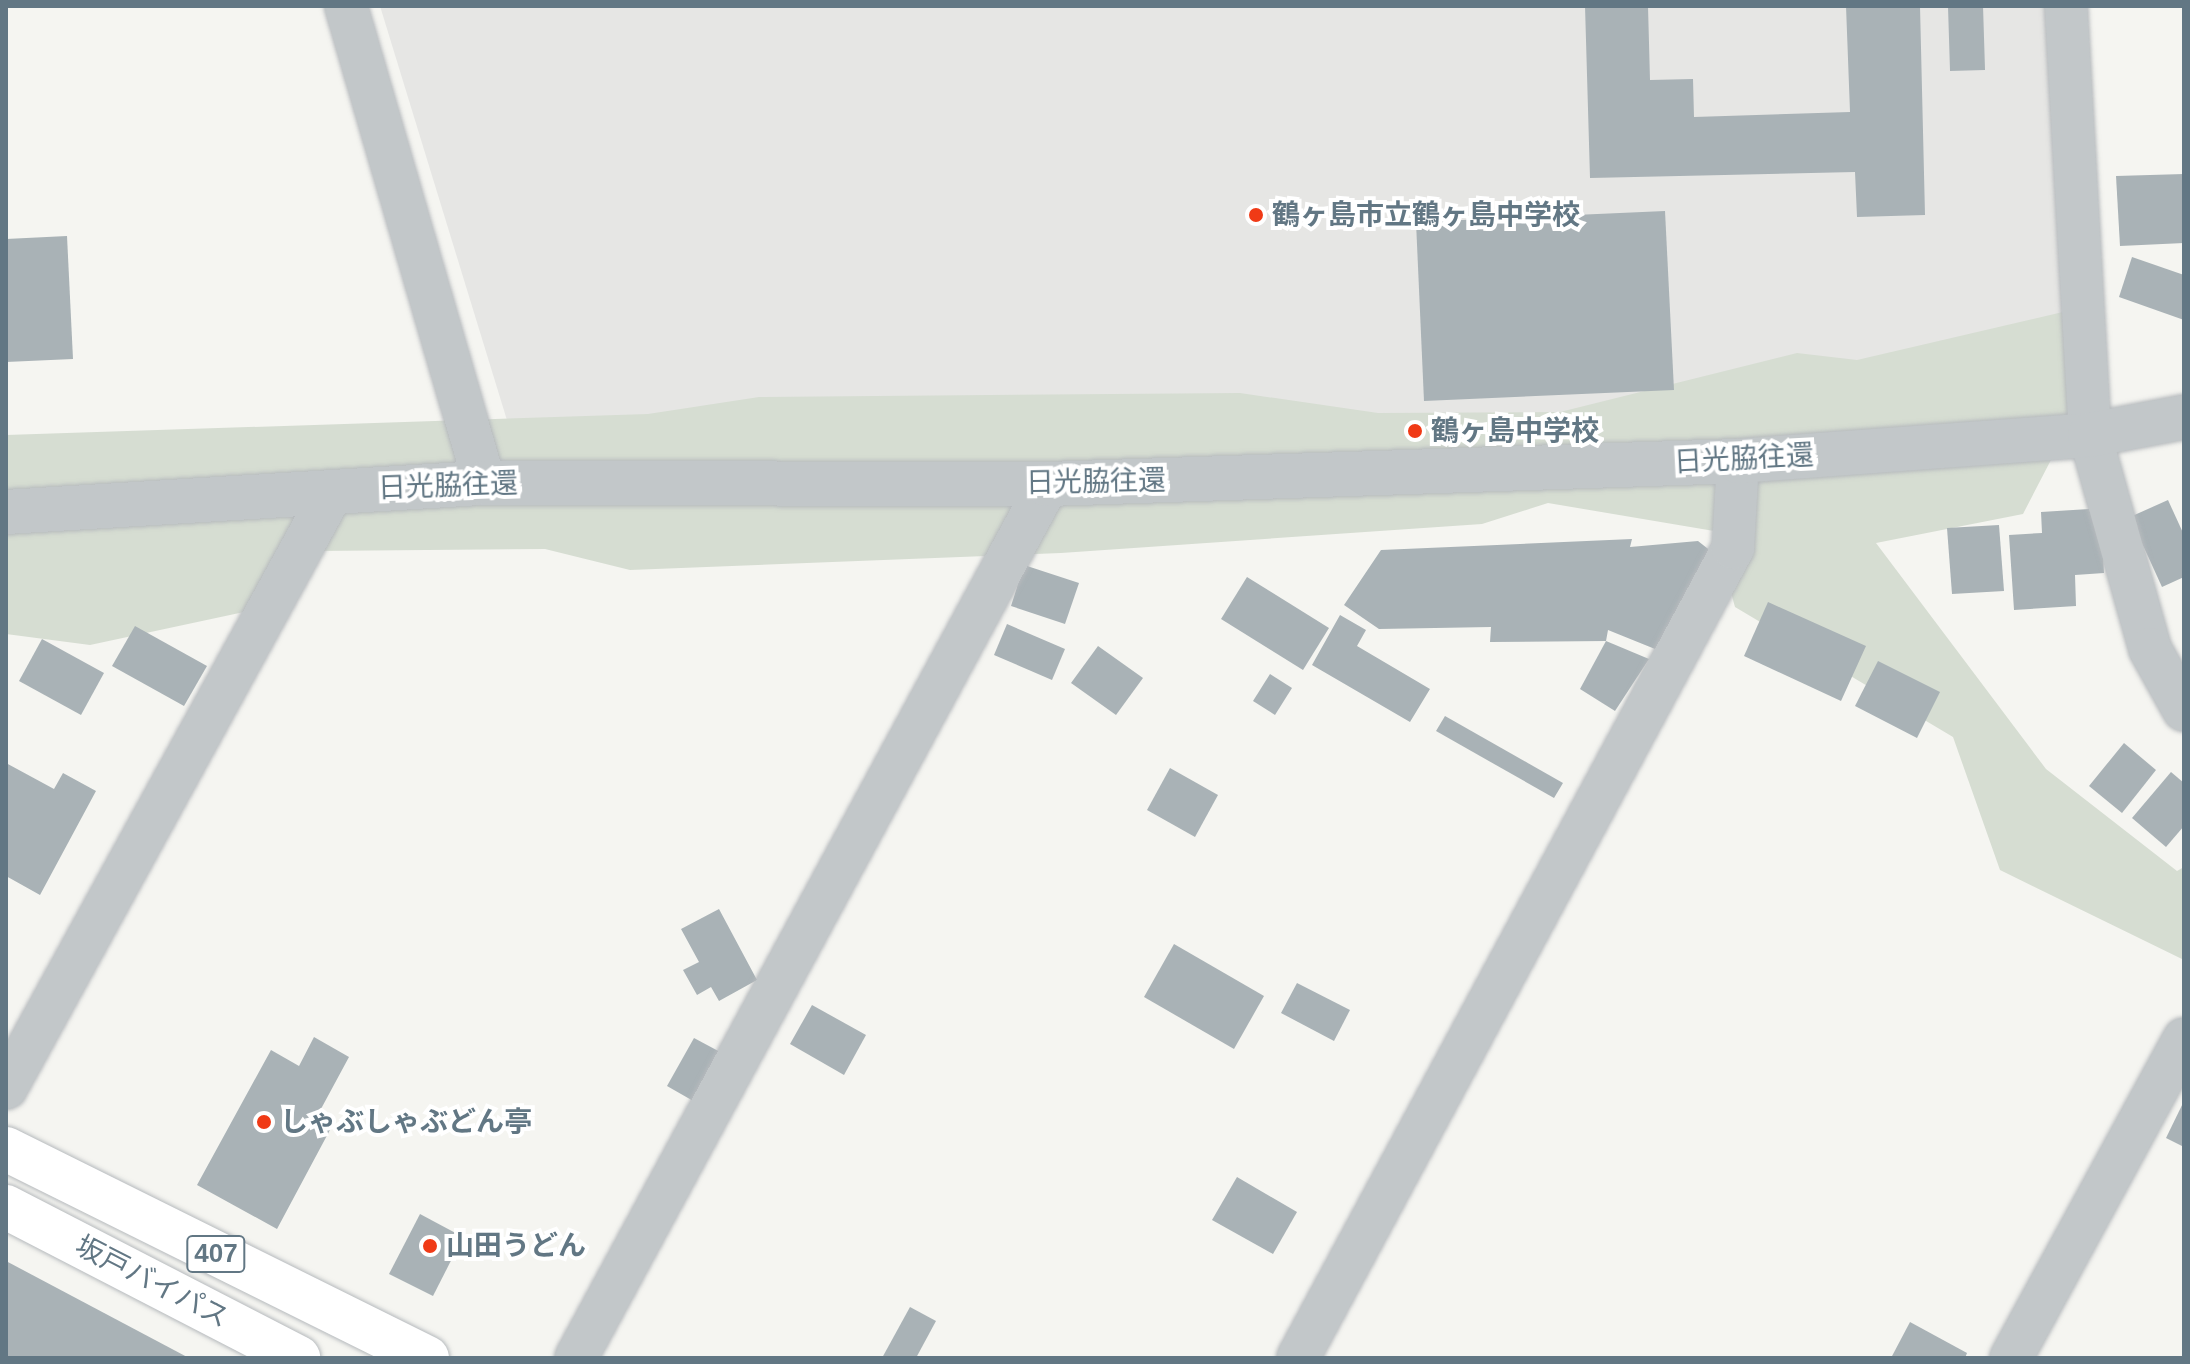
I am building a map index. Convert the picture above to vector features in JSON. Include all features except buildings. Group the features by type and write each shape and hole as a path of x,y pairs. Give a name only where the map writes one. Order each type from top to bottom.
{"highway":[{"name":"坂戸バイパス","path":"6,1149 427,1358"},
{"name":"坂戸バイパス","path":"6,1207 298,1358"}],"street":[{"path":"346,6 485,483"},
{"path":"2066,6 2090,435 2150,649 2184,710"},
{"name":"日光脇往還","path":"6,512 485,483 1048,484 1738,461 2090,435 2184,417"},
{"path":"1298,1358 1733,548 1738,461"},
{"path":"576,1358 1048,484"},
{"path":"6,1088 333,491"},
{"path":"2011,1358 2184,1039"}],"shaded area":[{"name":"鶴ヶ島市立鶴ヶ島中学校","path":"380,6 2058,6 2078,424 521,466"},
{"path":"2080,308 2099,423 2053,456 2023,514 1876,543 2046,769 2177,871 2184,867 2184,960 2000,870 1953,737 1735,607 1714,531 1548,503 1482,524 1061,553 630,570 545,549 316,551 244,612 90,645 6,634 6,435 648,414 759,397 1240,393 1378,413 1560,412 1797,353 1857,360"}],"place":[{"name":"鶴ヶ島市立鶴ヶ島中学校","path":"1256,215"},
{"name":"鶴ヶ島中学校","path":"1415,431"},
{"name":"しゃぶしゃぶどん亭","path":"264,1122"},
{"name":"山田うどん","path":"430,1246"}]}
